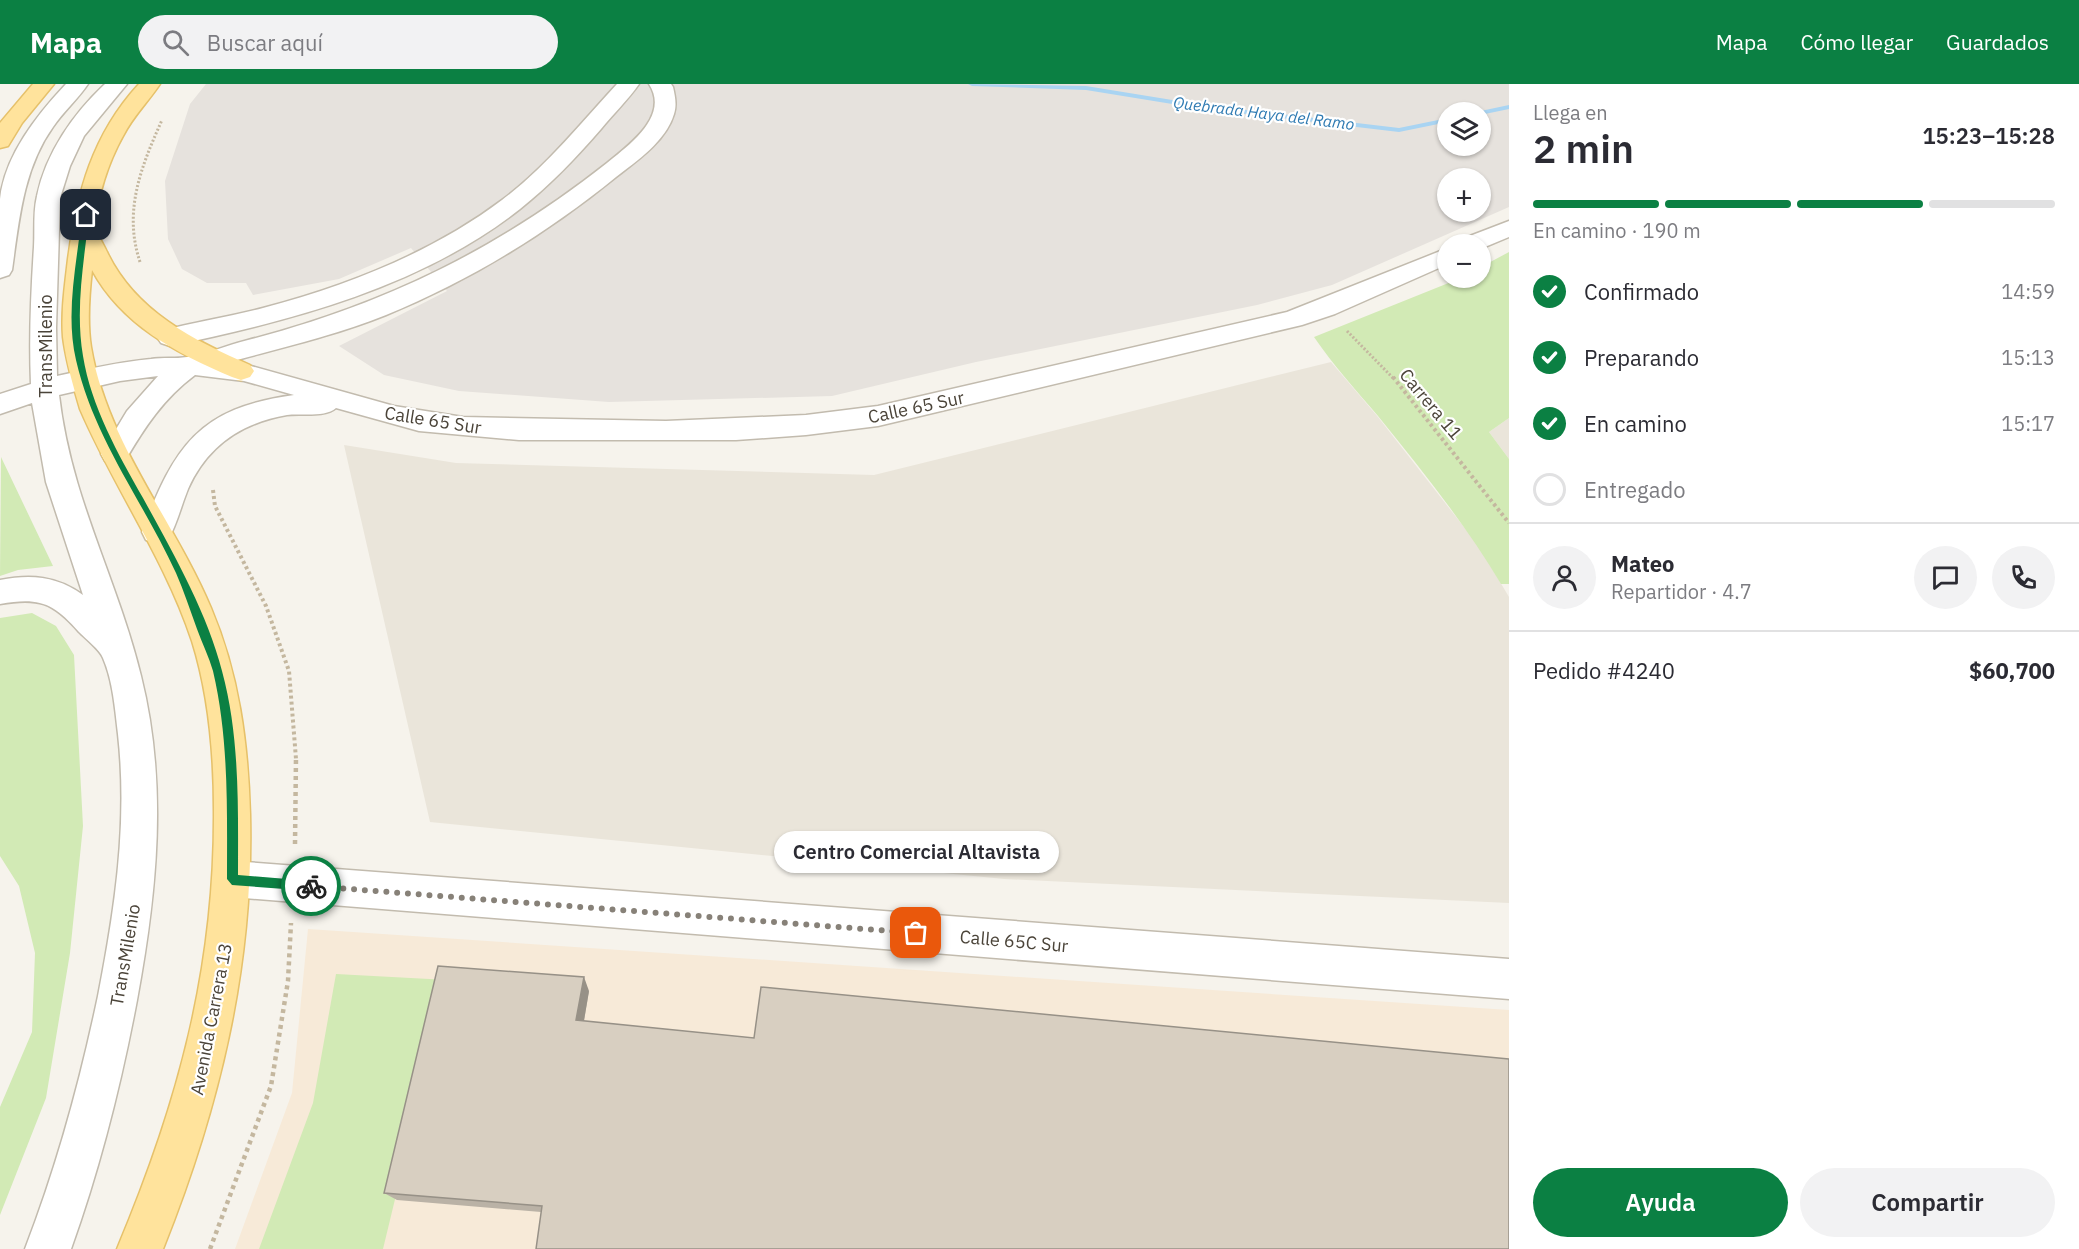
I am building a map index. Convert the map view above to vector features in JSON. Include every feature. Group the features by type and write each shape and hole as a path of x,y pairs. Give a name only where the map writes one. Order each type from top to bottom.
{"main road":[{"path":"0,141 19,113 44,84"},
{"name":"Avenida Carrera 13","path":"140,1249 192,1112 218,1001 232,905 232,790 225,713 217,670 180,573 115,454 84,378 75,328 87,202 96,170 110,136 128,109 150,84"},
{"path":"84,229 108,277 123,297 199,363"}],"street":[{"path":"0,270 10,199 18,170 28,149 48,119 78,84"},
{"name":"TransMilenio","path":"48,1249 71,1182 108,1052 139,873 140,803 137,752 119,654 65,496 54,457 42,389 48,198 62,154 83,120 117,84"},
{"path":"170,337 223,327 327,297 374,279 459,238 500,211 549,172 629,84"},
{"path":"115,454 144,408 199,363 308,333 368,312 485,255 544,220 592,186 642,142 662,118 666,102 663,87 659,84"},
{"path":"549,172 592,186"},
{"path":"1491,236 1509,228"},
{"path":"459,238 485,255"},
{"name":"Calle 65 Sur","path":"0,404 42,389 84,378 123,371 199,363 241,371 366,408 444,425 491,429 716,433 832,424 878,416 1249,331 1326,308 1437,260"},
{"name":"Calle 65 Sur","path":"158,532 182,471 198,446 215,430 247,414 287,405 320,404 366,408"},
{"path":"0,592 18,587 41,587 56,592 74,605 119,654"},
{"name":"Calle 65C Sur","path":"232,879 1509,980"}],"path":[{"path":"144,269 135,250 132,217 138,173 164,117"},
{"name":"Carrera 11","path":"1326,308 1403,388 1509,523"},
{"path":"212,480 215,506 266,606 289,671 296,738 297,804"},
{"path":"210,1249 271,1086 288,981"}],"shaded area":[{"path":"206,84 1509,84 1509,207 1491,215 1491,168 1437,168 1437,222 1475,222 1448,234 1437,234 1437,239 1332,285 1257,305 976,362 832,396 609,402 459,391 384,375 339,346 447,291 411,248 339,279 253,295 246,283 207,283 182,269 168,239 165,181 190,104"},
{"path":"1331,362 1378,417 1478,545 1509,597 1509,903 1004,879 430,822 344,445 456,463 874,475"},
{"path":"1509,418 1509,459 1489,432"},
{"path":"308,929 1509,1010 1509,1249 235,1249 292,1093"}],"green space":[{"path":"1509,252 1509,418 1489,432 1509,459 1509,584 1501,584 1473,540 1442,498 1314,337 1437,288 1491,288 1491,262"},
{"path":"1,457 53,566 18,570 0,576"},
{"path":"32,613 56,626 74,655 83,826 70,953 46,1098 0,1215 0,1107 32,1032 35,953 19,886 0,856 0,618"},
{"path":"336,974 448,980 383,1249 259,1249 313,1103"}],"building":[{"path":"438,966 584,977 576,1020 754,1038 761,987 1509,1059 1509,1249 536,1249 542,1206 384,1193"}],"waterway":[{"name":"Quebrada Haya del Ramo","path":"972,84 1086,88 1203,107 1399,130 1437,122"},
{"name":"Quebrada Haya del Ramo","path":"1491,111 1509,107"}],"way so far":[{"path":"311,886 916,933"}],"place":[{"name":"Centro Comercial Altavista","path":"916,933"}],"route":[{"path":"86,215 76,294 75,328 79,359 95,410 115,454 180,573 205,633 217,670 225,713 234,814 232,879 311,886"}]}
